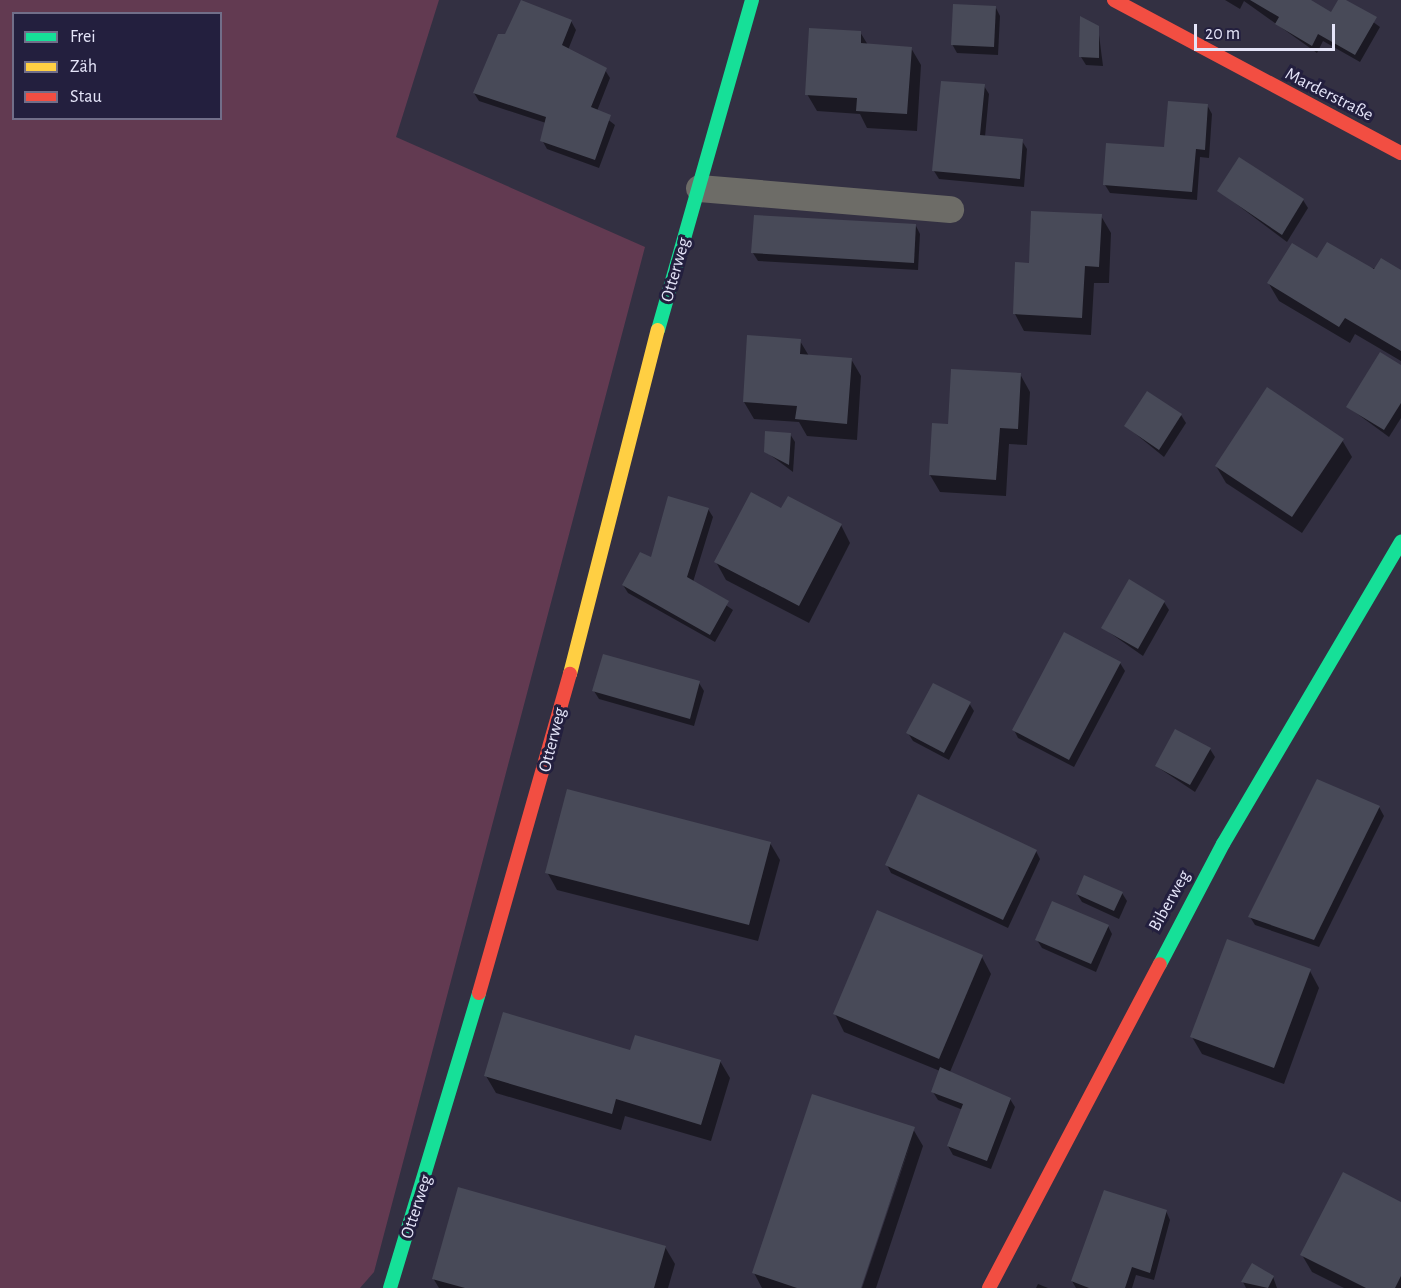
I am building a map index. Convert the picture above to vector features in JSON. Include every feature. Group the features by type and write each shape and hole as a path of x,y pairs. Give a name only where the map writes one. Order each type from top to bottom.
{"street":[{"name":"Otterweg","path":"390,1288 541,786 699,188 752,0"},
{"name":"Marderstraße","path":"1114,0 1401,153"},
{"name":"Biberweg","path":"989,1288 1223,844 1401,542"}],"lane":[{"path":"699,188 950,209"}],"shaded area":[{"path":"0,0 439,0 396,137 645,247 374,1272 360,1288 0,1288"}],"building":[{"path":"521,0 572,20 562,45 607,68 591,107 611,115 595,160 540,141 546,117 473,93 498,34 505,34"},
{"path":"1250,0 1311,0 1331,12 1338,0 1346,0 1377,17 1355,55 1318,34 1312,46 1275,24 1279,17"},
{"path":"953,4 996,6 994,47 951,45"},
{"path":"1080,16 1099,26 1099,58 1079,57"},
{"path":"809,28 861,31 861,43 912,47 907,114 856,111 857,98 805,95"},
{"path":"941,81 985,84 980,135 1023,139 1020,179 932,171"},
{"path":"1168,101 1208,104 1205,150 1196,149 1192,192 1103,185 1106,143 1164,147"},
{"path":"1239,157 1304,199 1282,235 1217,191"},
{"path":"1031,211 1102,214 1099,267 1085,266 1082,318 1013,314 1015,262 1029,263"},
{"path":"754,215 916,224 914,263 751,253"},
{"path":"1327,242 1374,269 1381,258 1401,270 1401,351 1345,318 1339,327 1267,283 1292,243 1317,258"},
{"path":"747,335 801,339 800,354 852,358 847,424 795,419 797,406 743,402"},
{"path":"1380,352 1401,365 1401,403 1384,430 1346,407"},
{"path":"951,369 1021,373 1018,429 1000,428 996,480 929,475 932,423 948,424"},
{"path":"1267,387 1344,439 1292,517 1215,466"},
{"path":"1147,391 1182,414 1159,450 1124,426"},
{"path":"765,431 791,433 789,465 764,452"},
{"path":"751,492 781,508 788,496 842,524 799,606 714,562"},
{"path":"668,496 709,508 687,577 729,601 710,635 622,585 640,552 651,557"},
{"path":"1129,579 1165,601 1138,649 1101,628"},
{"path":"1064,632 1121,662 1069,760 1012,730"},
{"path":"603,654 700,681 690,719 592,691"},
{"path":"933,683 971,702 944,753 906,733"},
{"path":"1175,729 1211,748 1190,785 1155,766"},
{"path":"1317,779 1380,806 1314,940 1248,917"},
{"path":"567,789 771,842 749,925 545,873"},
{"path":"918,794 1037,850 1003,920 885,865"},
{"path":"1084,875 1123,892 1114,911 1076,894"},
{"path":"1052,901 1109,925 1091,964 1035,940"},
{"path":"877,910 983,955 939,1059 833,1014"},
{"path":"1227,939 1311,969 1274,1068 1190,1037"},
{"path":"503,1012 630,1050 635,1035 721,1060 701,1125 616,1099 612,1114 484,1076"},
{"path":"940,1067 1011,1098 987,1161 947,1146 963,1104 931,1092"},
{"path":"812,1094 915,1127 861,1288 797,1288 752,1273"},
{"path":"1343,1172 1401,1202 1401,1276 1395,1288 1366,1288 1300,1255"},
{"path":"458,1187 666,1246 654,1288 465,1288 432,1279"},
{"path":"1104,1190 1167,1210 1150,1273 1132,1267 1125,1288 1089,1288 1071,1281"},
{"path":"1252,1263 1274,1276 1268,1288 1241,1282"}],"traffic: fast":[{"path":"658,330 752,0"},
{"path":"1160,964 1223,844 1401,542"},
{"path":"390,1288 479,993"}],"traffic: slow":[{"path":"570,674 658,330"}],"traffic: jam":[{"path":"1114,0 1401,153"},
{"path":"479,993 570,674"},
{"path":"989,1288 1160,964"}]}
